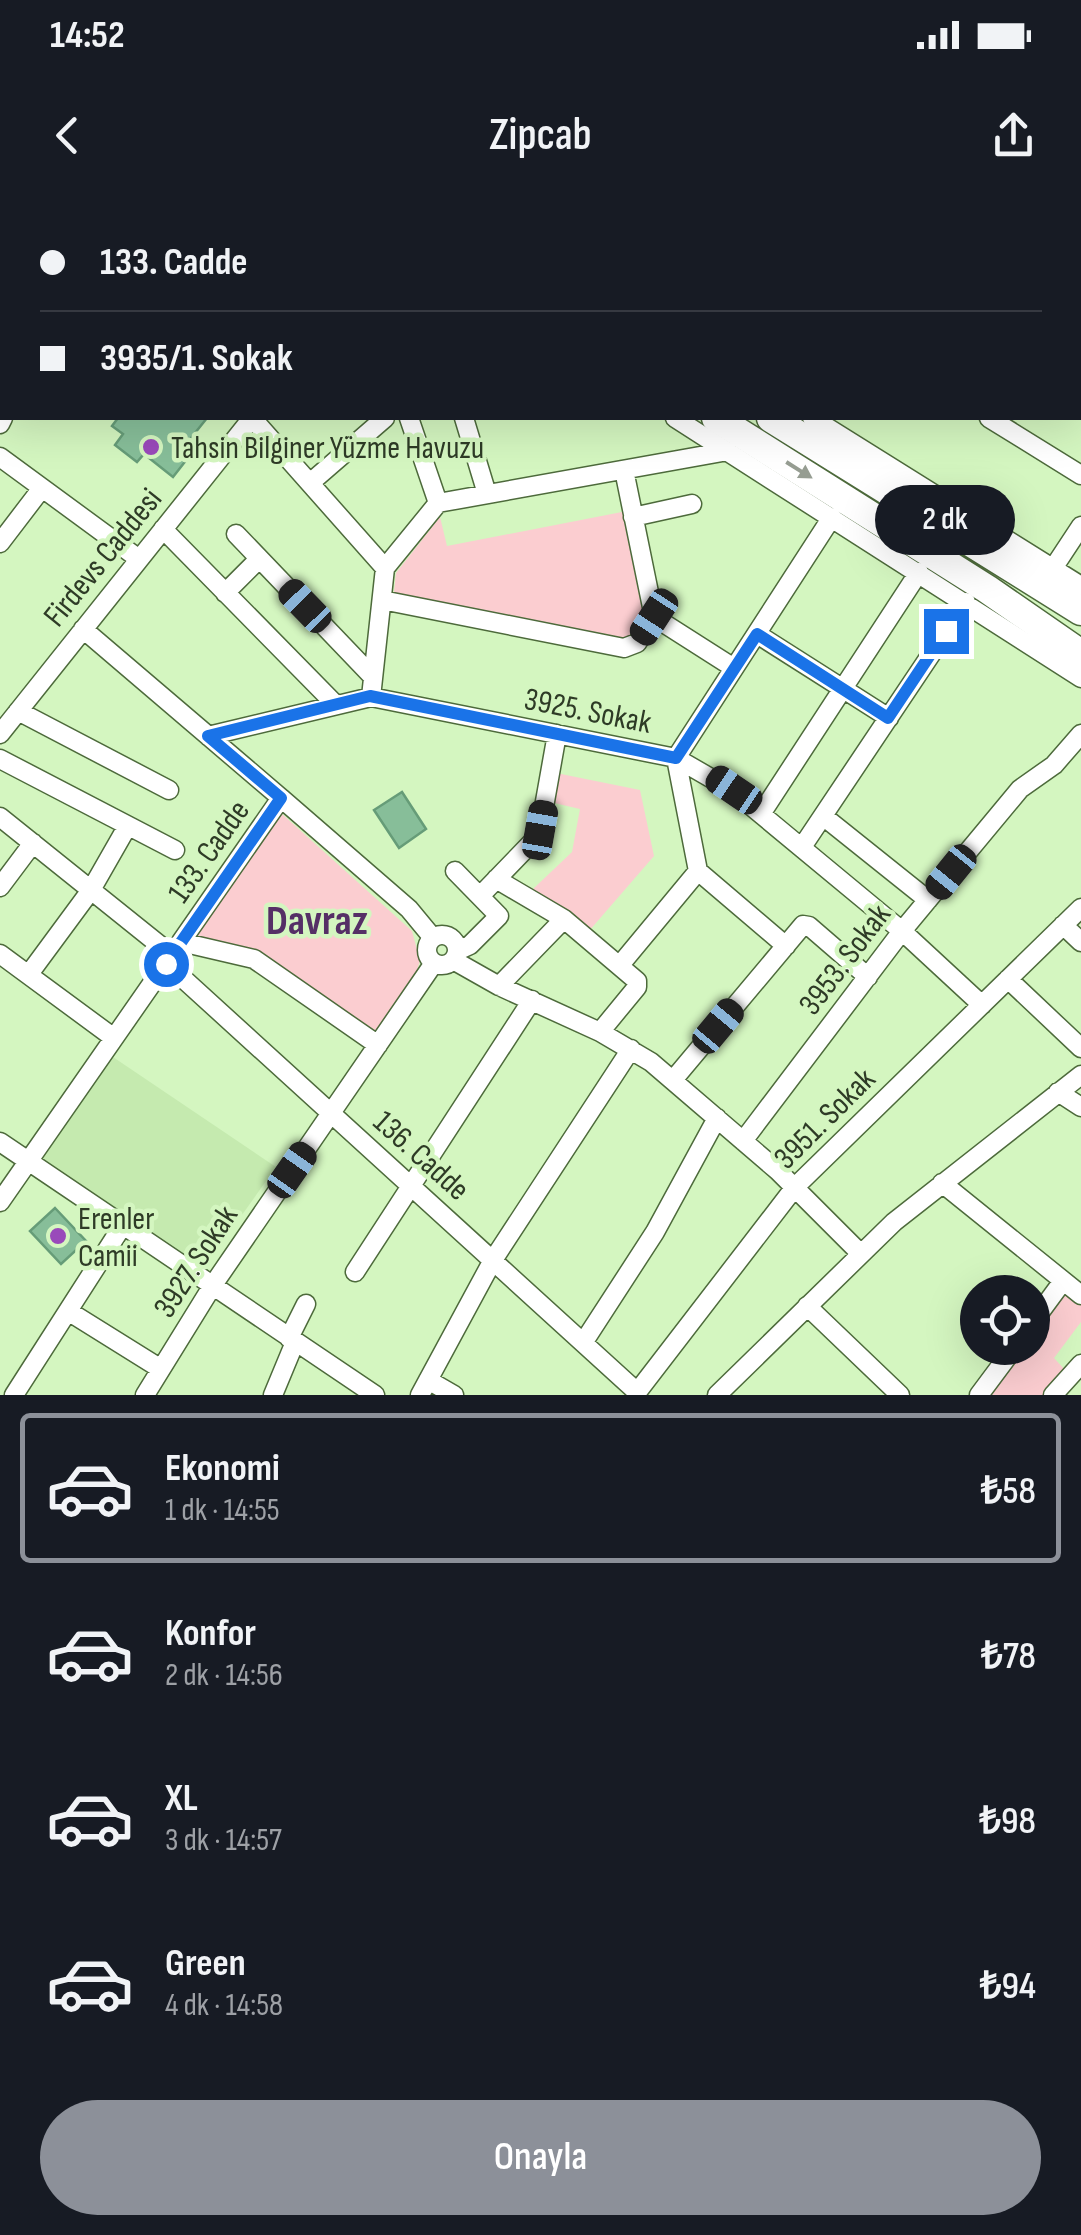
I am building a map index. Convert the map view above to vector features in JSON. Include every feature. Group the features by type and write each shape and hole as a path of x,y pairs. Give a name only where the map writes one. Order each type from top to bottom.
{"highway":[{"path":"719,420 987,588 1081,654"},
{"path":"774,420 1047,578 1081,610"}],"street":[{"name":"Firdevs Caddesi","path":"6,722 250,420"},
{"path":"254,420 385,568"},
{"path":"310,482 383,420"},
{"path":"411,420 438,503"},
{"path":"465,420 487,494"},
{"path":"677,420 1081,678"},
{"path":"991,420 1081,475"},
{"path":"836,424 1047,578 1081,586"},
{"path":"370,696 385,568 438,503 728,451"},
{"path":"0,457 139,559"},
{"path":"382,600 624,648 637,643 654,617 624,470"},
{"path":"0,544 42,488"},
{"path":"634,517 692,504"},
{"name":"3925. Sokak","path":"208,736 370,696 676,758 832,517"},
{"path":"1047,578 1081,526"},
{"path":"162,529 336,705"},
{"path":"236,534 373,676"},
{"path":"226,593 260,559"},
{"path":"762,814 919,572"},
{"path":"802,848 966,602"},
{"path":"654,617 734,668"},
{"name":"133. Cadde","path":"0,1202 281,798 84,628"},
{"path":"757,634 888,718"},
{"path":"6,722 169,790"},
{"path":"480,896 539,835 557,734"},
{"name":"3953. Sokak","path":"744,1141 902,931 1020,788 1054,765 1081,734"},
{"path":"676,758 714,777 762,814 902,931 982,1005"},
{"path":"676,758 698,871 786,946"},
{"path":"0,759 176,850"},
{"path":"281,798 409,909 433,938"},
{"path":"823,816 928,900"},
{"name":"136. Cadde","path":"0,817 173,953 331,1113 642,1392"},
{"path":"29,974 91,890 127,827"},
{"path":"0,886 32,843"},
{"path":"455,871 500,916"},
{"path":"620,965 698,871"},
{"path":"496,879 564,919 638,985 600,1032"},
{"path":"523,892 500,916 470,944 455,955 445,965 434,963 427,952 433,938 450,938 455,955 500,986 632,1050 796,1187 860,1254"},
{"name":"3951. Sokak","path":"642,1392 796,1187 1081,908"},
{"path":"500,986 564,919"},
{"path":"672,1080 802,927 808,925 868,976"},
{"path":"1064,925 1081,942"},
{"path":"173,953 254,959 378,1045"},
{"path":"0,954 114,1038"},
{"name":"3927. Sokak","path":"146,1395 213,1285 434,963"},
{"path":"1008,979 1081,1048"},
{"path":"355,1272 532,1000"},
{"path":"454,1395 424,1388 492,1260 632,1050"},
{"path":"717,1395 860,1254 942,1183 1081,1075"},
{"path":"1058,1092 1081,1107"},
{"path":"584,1343 655,1232 717,1118"},
{"path":"0,1142 374,1395"},
{"path":"942,1183 1081,1296"},
{"path":"14,1395 123,1225"},
{"path":"1050,1299 1064,1281"},
{"path":"273,1395 306,1304"},
{"path":"806,1306 900,1395"},
{"path":"68,1310 162,1369"},
{"path":"1053,1395 1081,1364"},
{"path":"979,1395 1001,1365"}],"shaded area":[{"path":"627,511 647,607 644,623 627,640 397,596 394,592 396,573 440,517 447,546"},
{"path":"556,773 640,790 654,856 589,931 533,889 572,852 580,809 550,802"},
{"path":"282,814 412,931 420,961 416,973 376,1033 266,957 245,947 195,935"},
{"path":"110,1055 276,1167 205,1267 39,1157"},
{"path":"1067,1292 1081,1304 1081,1322 1054,1358 1066,1371 1045,1395 985,1395 1008,1365 1050,1365 1050,1309"}],"building":[{"name":"Tahsin Bilginer Yüzme Havuzu","path":"116,420 205,420 183,448 191,454 173,477 144,454 137,462 115,445 123,434 112,426"},
{"path":"402,792 426,829 399,848 374,810"},
{"name":"Erenler Camii","path":"55,1208 86,1241 61,1264 30,1231"}],"place":[{"name":"Tahsin Bilginer Yüzme Havuzu","path":"151,447"},
{"name":"Erenler Camii","path":"58,1236"}],"district":[{"name":"Davraz","path":"317,919"}],"route":[{"path":"166,964 281,798 208,736 370,696 676,758 757,634 888,718 946,631"}]}
